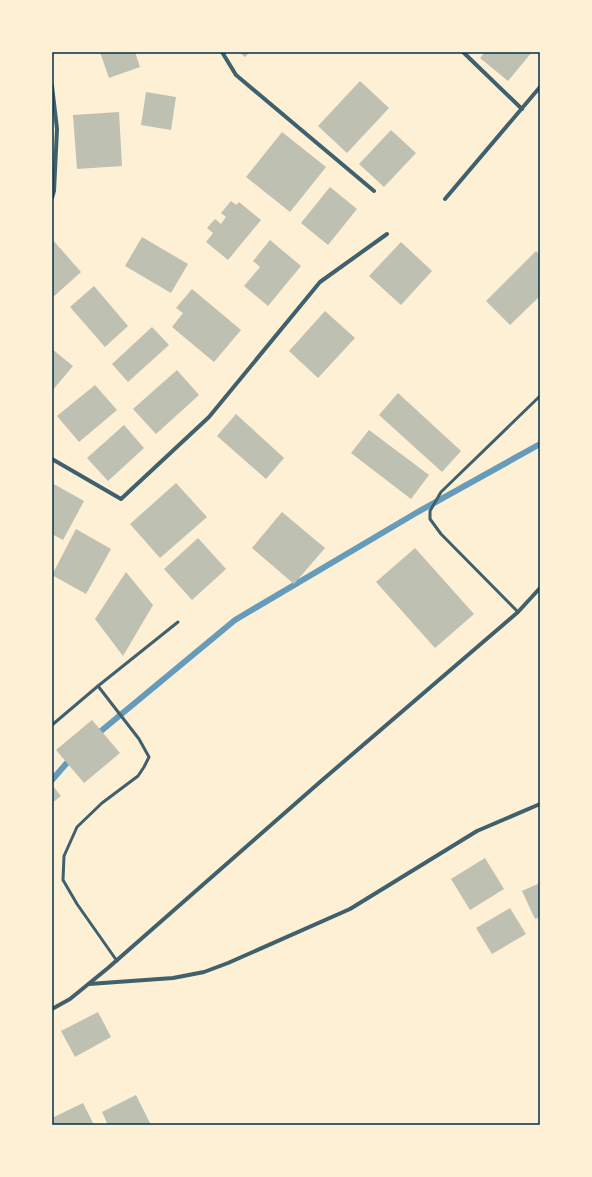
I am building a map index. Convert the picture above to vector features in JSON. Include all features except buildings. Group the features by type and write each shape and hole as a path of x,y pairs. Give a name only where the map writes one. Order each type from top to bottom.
{"street":[{"path":"222,52 236,75 374,191"},
{"path":"463,52 522,109"},
{"path":"52,86 57,129 54,191 52,198"},
{"path":"445,199 540,87"},
{"path":"52,459 121,499 209,417 320,282 387,234"},
{"path":"52,1009 70,999 117,961 314,787 518,612 540,588"},
{"path":"89,984 173,978 204,972 228,963 350,909 477,831 540,804"}],"lane":[{"path":"518,612 440,534 430,519 430,511 441,492 540,396"},
{"path":"52,725 178,622"},
{"path":"98,686 139,739 149,757 138,776 102,803 77,827 64,856 63,880 77,904 117,961"}],"waterway":[{"path":"95,736 235,620 416,513 540,444"},
{"path":"52,780 72,757"}]}
